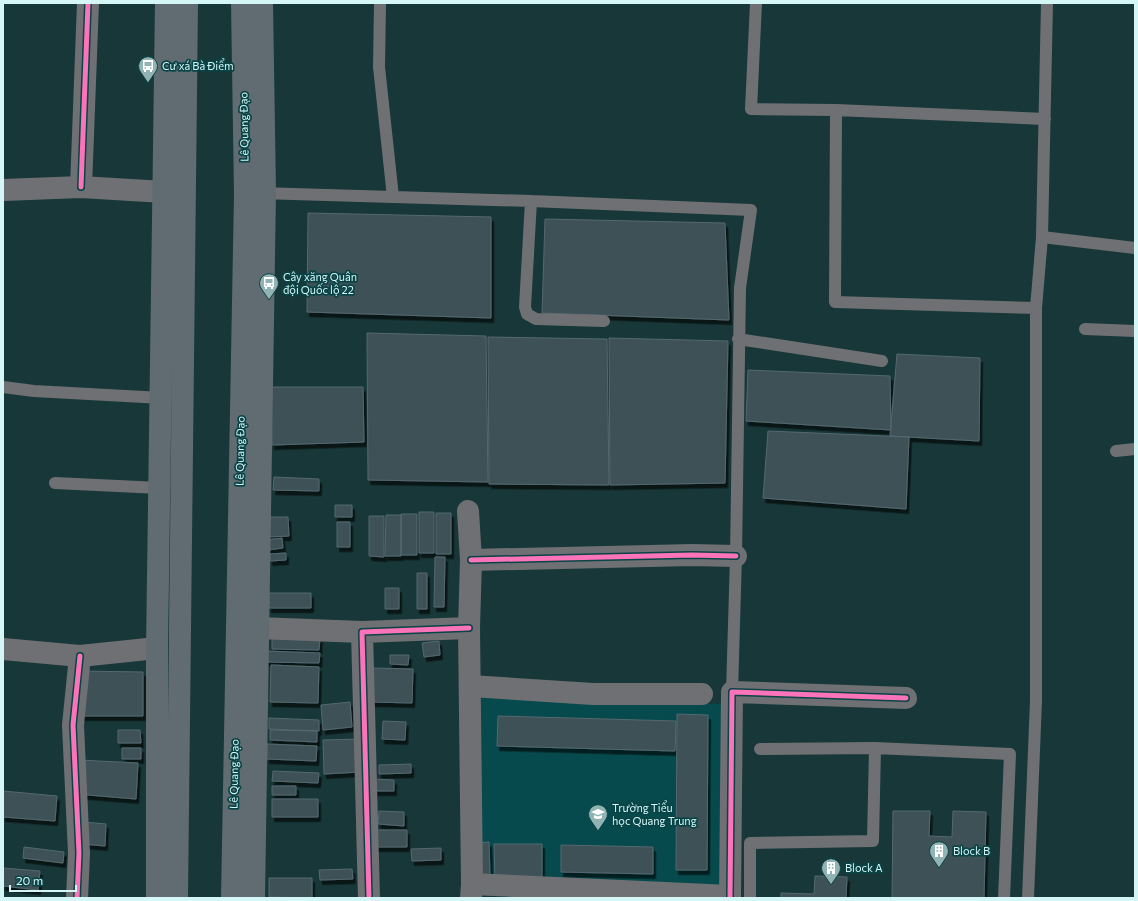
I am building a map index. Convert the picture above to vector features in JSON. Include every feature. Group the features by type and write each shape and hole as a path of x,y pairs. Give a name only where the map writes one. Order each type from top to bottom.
{"highway":[{"path":"156,898 157,648 162,398 166,3"},
{"path":"177,898 187,3"},
{"name":"Lê Quang Đạo","path":"242,3 255,193 258,628 254,898"},
{"name":"Lê Quang Đạo","path":"232,898 262,3"}],"street":[{"path":"80,187 88,3"},
{"path":"3,190 80,187 186,192"},
{"path":"468,511 471,560 469,628 471,891 737,897 732,692 906,698"},
{"path":"471,560 692,555 736,556"},
{"path":"258,628 362,632 469,628"},
{"path":"362,632 369,898"},
{"path":"3,649 80,656 157,648"},
{"path":"77,898 79,853 72,725 80,656"},
{"path":"470,686 593,694 702,694"}],"lane":[{"path":"380,3 379,67 393,197"},
{"path":"756,3 751,109 836,110 1045,119"},
{"path":"1028,898 1036,701 1036,308 1042,237 1047,3"},
{"path":"836,110 835,302 1036,308"},
{"path":"255,193 531,201 751,210 740,288 738,339 736,556 732,692"},
{"path":"531,201 525,307 527,314 536,319 604,321"},
{"path":"1042,237 1135,248"},
{"path":"1085,329 1135,331"},
{"path":"738,339 882,361"},
{"path":"3,388 162,398"},
{"path":"1116,450 1135,449"},
{"path":"55,483 160,488"},
{"path":"737,897 750,843 873,841 875,748"},
{"path":"760,749 875,748 1010,754 1004,898"}],"shaded area":[{"name":"Trường Tiểu học Quang Trung","path":"477,698 723,704 719,887 474,881"}],"building":[{"path":"308,213 491,217 491,318 307,312"},
{"path":"545,219 725,223 729,320 542,313"},
{"path":"367,333 486,336 488,482 368,480"},
{"path":"488,337 607,339 609,485 489,484"},
{"path":"609,338 728,341 725,483 610,485"},
{"path":"897,354 980,358 979,441 890,436"},
{"path":"748,370 890,376 891,430 746,421"},
{"path":"271,387 363,387 364,442 272,445"},
{"path":"768,431 909,437 906,509 763,498"},
{"path":"274,477 319,479 319,491 273,490"},
{"path":"335,505 352,505 352,517 335,517"},
{"path":"419,512 434,512 434,553 419,553"},
{"path":"436,513 451,513 451,554 436,554"},
{"path":"401,514 417,514 417,555 401,555"},
{"path":"386,515 401,515 401,556 385,556"},
{"path":"369,516 384,516 384,557 369,556"},
{"path":"267,517 288,517 289,536 268,537"},
{"path":"337,522 350,522 350,547 337,547"},
{"path":"282,538 283,548 268,550 267,540"},
{"path":"286,553 286,560 270,561 270,554"},
{"path":"435,557 445,557 444,607 434,607"},
{"path":"417,573 427,573 427,609 417,609"},
{"path":"385,588 399,588 399,609 385,609"},
{"path":"269,593 311,593 311,608 269,608"},
{"path":"272,636 320,638 319,650 272,649"},
{"path":"439,641 440,655 424,657 422,643"},
{"path":"266,651 320,653 319,663 266,662"},
{"path":"390,655 409,655 408,665 390,664"},
{"path":"271,665 319,667 318,703 270,702"},
{"path":"372,668 413,669 412,703 372,702"},
{"path":"80,671 143,672 143,716 80,716"},
{"path":"350,702 352,727 323,730 321,705"},
{"path":"677,714 708,715 707,870 676,870"},
{"path":"498,716 676,721 675,751 497,746"},
{"path":"269,718 319,720 319,731 269,729"},
{"path":"383,721 406,722 405,740 382,739"},
{"path":"118,730 140,730 141,743 118,743"},
{"path":"270,730 317,731 317,742 270,740"},
{"path":"359,739 360,772 324,774 323,740"},
{"path":"267,744 317,746 316,761 267,759"},
{"path":"122,748 141,748 141,759 122,759"},
{"path":"79,760 138,763 136,799 76,794"},
{"path":"411,764 411,773 379,774 379,765"},
{"path":"273,771 319,773 318,783 272,781"},
{"path":"373,779 394,780 394,791 373,791"},
{"path":"272,786 296,786 296,795 272,795"},
{"path":"3,791 57,796 55,821 3,817"},
{"path":"272,799 318,799 318,817 272,817"},
{"path":"379,811 404,812 404,826 378,824"},
{"name":"Block B","path":"893,811 930,811 929,836 952,837 953,811 986,812 984,898 892,898"},
{"path":"84,822 106,824 105,846 82,844"},
{"path":"373,830 407,830 407,847 374,847"},
{"path":"489,842 490,875 476,875 475,843"},
{"path":"494,844 542,844 542,878 495,878"},
{"path":"561,845 653,847 653,874 561,872"},
{"path":"24,847 64,852 63,863 23,858"},
{"path":"441,848 441,860 412,861 411,849"},
{"path":"3,868 40,871 38,890 3,886"},
{"path":"352,869 353,879 320,880 319,870"},
{"name":"Block A","path":"815,876 847,877 846,898 781,898 781,893 814,894"},
{"path":"269,878 312,878 312,898 269,897"}],"cycle path":[{"path":"81,187 88,3"},
{"path":"471,560 692,555 736,556"},
{"path":"369,898 362,632 469,628"},
{"path":"77,898 79,853 73,725 80,656"},
{"path":"730,898 732,692 906,698"}],"place":[{"name":"Cư xá Bà Điểm","path":"148,83"},
{"name":"Cây xăng Quân đội Quốc lộ 22","path":"269,300"},
{"name":"Trường Tiểu học Quang Trung","path":"598,831"},
{"name":"Block B","path":"939,868"},
{"name":"Block A","path":"831,885"}]}
